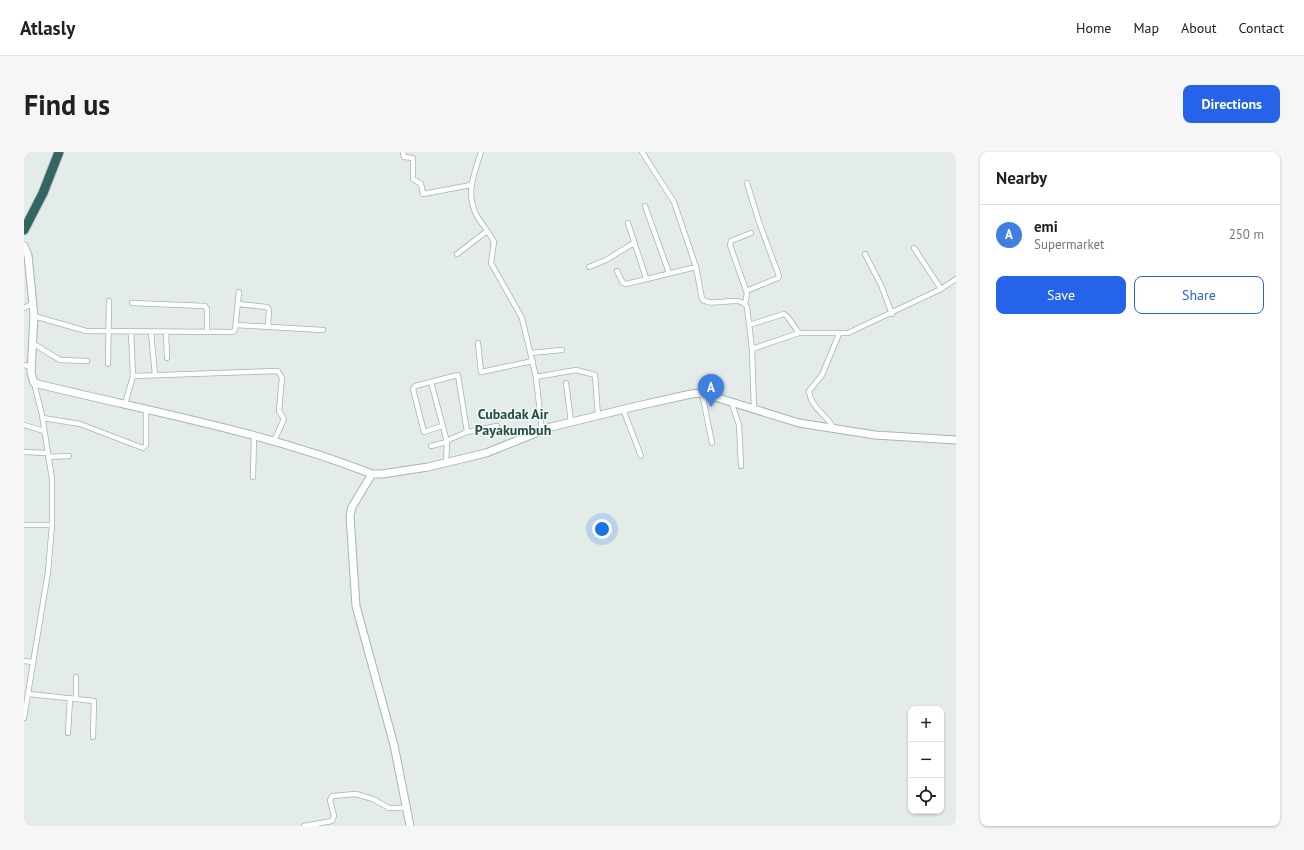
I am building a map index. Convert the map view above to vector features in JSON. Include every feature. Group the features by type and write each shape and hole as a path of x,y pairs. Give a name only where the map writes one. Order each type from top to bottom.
{"highway":[{"path":"24,230 43,193 59,152"}],"street":[{"path":"403,152 404,157 413,158 413,179 421,184 423,194 471,185"},
{"path":"481,152 471,185 472,203 494,242 491,263 521,314 536,377 542,431"},
{"path":"642,152 674,202 696,267 701,297 704,301 739,301 746,304"},
{"path":"746,291 778,278 779,276 758,222 747,183"},
{"path":"645,206 670,273"},
{"path":"628,223 646,278"},
{"path":"457,254 487,231"},
{"path":"750,234 731,241 730,245 747,297 746,304 752,349 754,409"},
{"path":"589,267 606,260 634,243"},
{"path":"24,246 28,255 34,316 34,344 31,367 43,418 52,479 52,525 48,572 24,718"},
{"path":"914,248 941,289"},
{"path":"865,254 881,286 892,314"},
{"path":"616,272 625,284 696,267"},
{"path":"752,349 799,333 848,333 892,314 941,289 956,279"},
{"path":"34,316 80,330 108,332 234,332 239,292"},
{"path":"108,364 109,301"},
{"path":"24,308 33,302"},
{"path":"132,302 204,306 207,309 207,331"},
{"path":"238,304 267,307 269,310 268,327"},
{"path":"749,325 785,314 799,333"},
{"path":"236,325 323,330"},
{"path":"125,404 133,376 131,332"},
{"path":"151,332 155,375"},
{"path":"166,332 167,358"},
{"path":"834,429 830,421 816,409 809,391 822,375 839,334"},
{"path":"478,343 481,372 533,361"},
{"path":"34,344 60,360 87,361"},
{"path":"531,353 562,350"},
{"path":"24,365 31,367"},
{"path":"536,377 576,370 595,375 598,416"},
{"path":"133,376 278,371 282,378 279,411 284,419 274,441"},
{"path":"442,426 424,432 413,390 415,386 458,375 467,432"},
{"path":"431,382 446,442 446,463"},
{"path":"34,383 203,421 274,441 372,474 401,472 446,463 486,453 542,431 571,422 623,409 691,394 702,393 799,423 875,435 956,440"},
{"path":"566,383 571,422"},
{"path":"702,393 712,443"},
{"path":"731,401 739,425 741,466"},
{"path":"43,418 80,424 143,448 146,445 146,408"},
{"path":"623,409 641,456"},
{"path":"24,424 44,431"},
{"path":"431,446 446,442 467,432 496,426"},
{"path":"253,477 254,435"},
{"path":"24,452 69,456"},
{"path":"372,474 352,507 350,516 355,602 394,745 410,826"},
{"path":"24,525 52,525"},
{"path":"24,661 33,662"},
{"path":"76,677 76,698"},
{"path":"28,694 94,701 93,737"},
{"path":"68,732 70,698"},
{"path":"304,826 332,821 334,816 330,800 332,796 356,794 373,799 391,809 407,808"}],"place":[{"name":"emi","path":"711,407"}],"district":[{"name":"Cubadak Air Payakumbuh","path":"513,422"}]}
